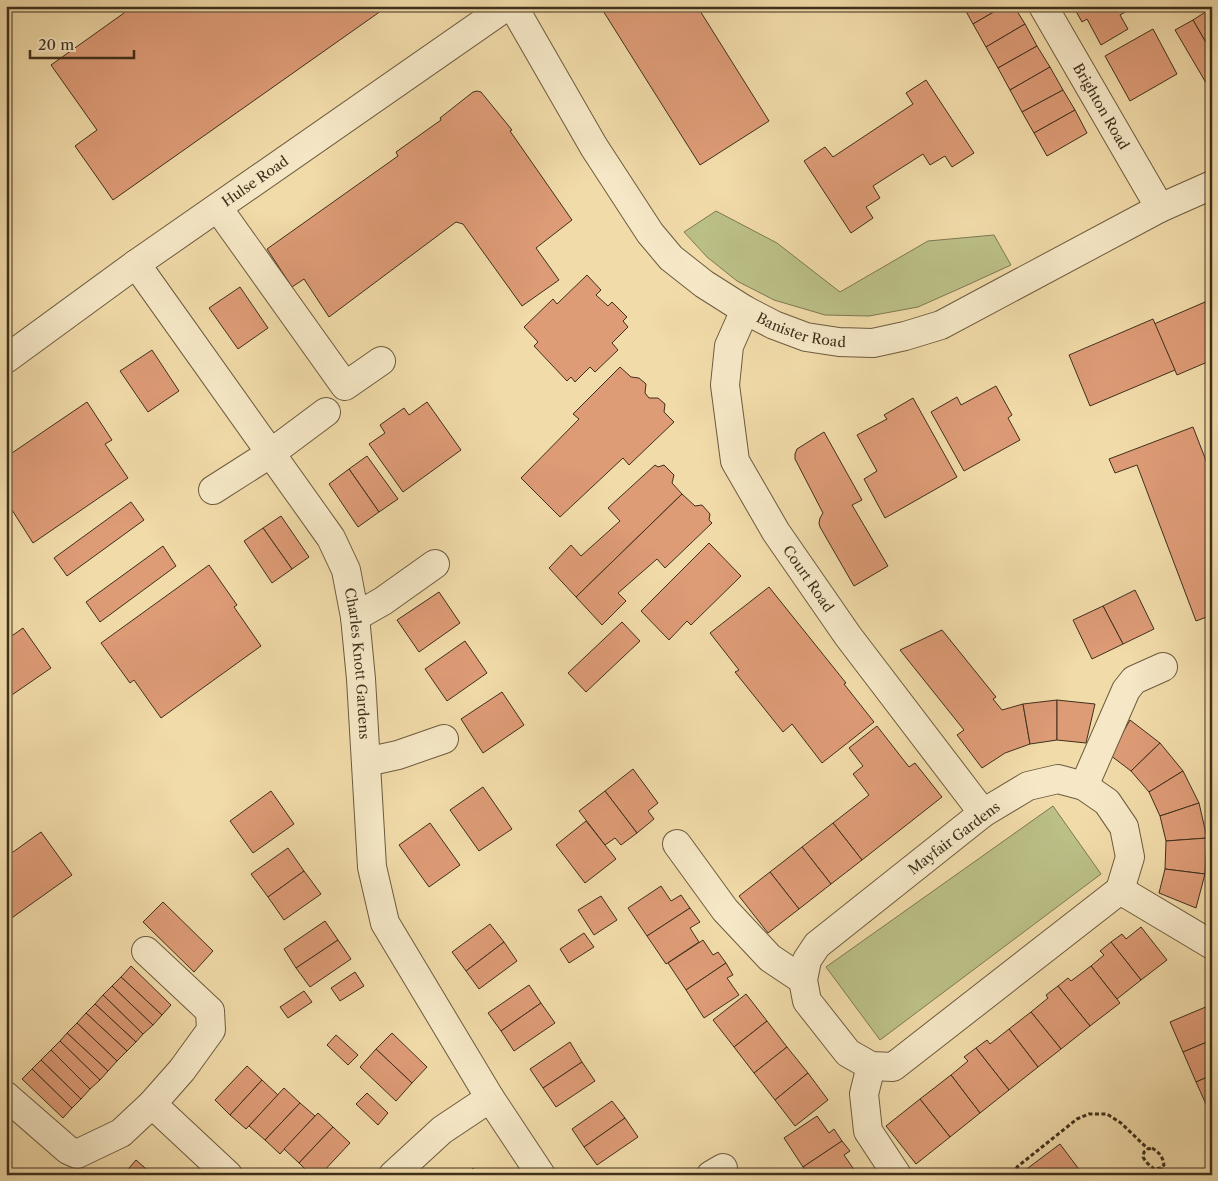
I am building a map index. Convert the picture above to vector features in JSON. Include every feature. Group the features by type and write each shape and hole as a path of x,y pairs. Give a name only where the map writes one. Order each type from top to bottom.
{"street":[{"name":"Hulse Road","path":"6,359 136,264 507,6"},
{"name":"Banister Road","path":"513,6 594,147 650,234 671,258 704,284 745,310 774,326 806,337 839,342 873,343 941,325 1160,208 1212,185"},
{"name":"Brighton Road","path":"1043,6 1160,208"},
{"path":"218,208 345,386 381,361"},
{"name":"Charles Knott Gardens","path":"136,264 331,538 346,570 355,617 361,679 372,867 386,923 490,1098 540,1175"},
{"name":"Court Road","path":"745,310 729,346 725,385 735,460 776,532 848,636 983,812"},
{"path":"213,490 271,453 326,412"},
{"path":"355,617 383,602 435,564"},
{"path":"1084,786 1126,690 1134,680 1164,667"},
{"path":"366,762 398,755 444,738"},
{"name":"Mayfair Gardens","path":"803,980 807,960 817,945 983,812 1028,786 1058,779 1084,786 1107,802 1124,827 1130,857 1120,890"},
{"path":"677,844 725,910 770,958 803,980 807,1001 848,1053 871,1066 893,1066 1120,890 1212,945"},
{"path":"6,1096 68,1150 77,1154 121,1133 152,1104 182,1070 211,1030 210,1011 146,952"},
{"path":"871,1066 864,1094 868,1131 897,1175"},
{"path":"393,1175 442,1130 490,1098"},
{"path":"152,1104 228,1175"}],"path":[{"path":"1014,1175 1018,1166 1077,1119 1089,1114 1106,1114 1120,1123 1148,1149 1152,1148 1157,1151 1162,1157 1164,1165 1161,1168"},
{"path":"1148,1149 1144,1152 1143,1158 1154,1169 1161,1168"},
{"path":"1161,1168 1165,1175"}],"green space":[{"path":"716,211 777,243 840,292 928,241 994,235 1011,265 918,307 869,316 825,315 774,300 737,281 707,257 684,232"},
{"path":"1053,806 1101,874 880,1040 826,967"}],"building":[{"path":"120,6 388,6 113,200 75,146 97,130 51,65 124,13"},
{"path":"600,6 697,6 769,121 700,165"},
{"path":"963,6 1004,6 973,24"},
{"path":"1004,6 1014,6 1025,24 986,47 973,24"},
{"path":"1073,6 1131,6 1132,8 1120,15 1128,29 1101,45 1087,19 1082,22"},
{"path":"1210,9 1212,11 1212,53 1193,20"},
{"path":"1193,20 1212,53 1212,93 1175,30"},
{"path":"1025,24 1037,46 998,68 986,47"},
{"path":"1153,29 1177,74 1130,101 1105,56"},
{"path":"1037,46 1050,67 1010,90 998,68"},
{"path":"1050,67 1063,90 1022,112 1010,90"},
{"path":"926,80 974,153 952,167 945,156 930,165 923,154 873,186 880,198 866,207 873,218 851,233 804,161 825,147 833,157 913,104 906,93"},
{"path":"1063,90 1075,110 1034,133 1022,112"},
{"path":"473,92 481,92 512,130 510,131 572,220 536,248 559,280 522,306 463,224 456,222 329,317 304,279 292,287 267,249 398,156 396,152 441,120 440,118"},
{"path":"1075,110 1087,133 1047,156 1034,133"},
{"path":"587,275 601,290 596,295 608,306 612,302 627,317 623,321 628,327 612,343 618,350 595,372 590,367 575,382 571,377 567,381 534,346 538,342 524,327 553,299 557,304"},
{"path":"240,287 268,328 238,349 209,308"},
{"path":"1212,299 1212,360 1177,375 1154,324"},
{"path":"1153,319 1175,370 1090,406 1069,355"},
{"path":"152,350 179,391 148,412 120,371"},
{"path":"620,367 631,377 639,378 646,384 645,393 649,398 658,398 665,404 664,412 674,422 629,465 623,458 560,517 521,478 579,419 573,414"},
{"path":"996,386 1012,415 1008,418 1020,440 964,471 931,412 957,397 961,405"},
{"path":"913,398 957,477 885,518 864,479 877,471 857,435 887,419 884,415"},
{"path":"87,402 112,440 105,444 128,478 33,543 12,510 6,514 6,457"},
{"path":"427,402 461,450 403,492 369,444 385,433 380,425 404,408 409,415"},
{"path":"1193,427 1212,476 1212,615 1196,621 1137,465 1115,473 1109,459"},
{"path":"824,432 862,500 852,505 888,566 854,586 820,527 820,518 823,513 795,459 797,449"},
{"path":"367,456 398,499 379,512 349,469"},
{"path":"655,465 658,467 664,465 674,475 672,483 682,494 576,597 549,568 571,545 581,556 620,521 608,508"},
{"path":"349,469 379,512 358,527 329,484"},
{"path":"682,494 695,506 702,505 710,514 709,520 712,523 665,568 657,559 618,593 626,601 602,625 576,597"},
{"path":"131,502 144,520 67,576 54,558"},
{"path":"281,516 309,557 292,569 263,528"},
{"path":"263,528 292,569 272,583 244,541"},
{"path":"709,543 741,576 691,625 687,621 669,640 641,611"},
{"path":"163,546 176,566 100,622 86,602"},
{"path":"209,565 237,605 234,607 261,646 161,718 134,680 130,683 101,643"},
{"path":"769,587 846,683 844,684 874,722 822,763 792,724 783,732 735,672 739,670 710,633"},
{"path":"1135,590 1154,629 1123,644 1103,606"},
{"path":"439,592 460,623 419,652 397,620"},
{"path":"1103,606 1123,644 1092,659 1073,620"},
{"path":"622,622 640,641 586,692 568,673"},
{"path":"23,628 51,668 6,699 6,640"},
{"path":"942,630 996,697 993,699 1002,710 1023,704 1030,744 1005,753 982,768 957,735 964,730 900,650"},
{"path":"465,641 487,673 447,701 425,669"},
{"path":"502,692 524,725 483,753 461,719"},
{"path":"1057,700 1057,740 1030,744 1023,704"},
{"path":"1057,700 1095,704 1086,743 1057,740"},
{"path":"1130,720 1160,743 1131,771 1110,755"},
{"path":"877,726 909,767 915,763 942,797 862,860 833,823 869,795 853,774 863,766 849,748"},
{"path":"1160,743 1183,771 1149,792 1131,771"},
{"path":"633,769 658,803 648,811 654,819 637,833 605,791"},
{"path":"1183,771 1199,803 1160,816 1149,792"},
{"path":"483,787 512,829 479,851 450,810"},
{"path":"271,791 294,824 253,853 230,821"},
{"path":"605,791 637,833 621,845 615,838 605,845 579,811"},
{"path":"1199,803 1207,838 1166,841 1160,816"},
{"path":"586,821 616,859 585,883 556,845"},
{"path":"430,823 460,865 429,887 399,845"},
{"path":"833,823 862,860 831,884 802,847"},
{"path":"41,832 72,875 6,922 6,857"},
{"path":"1207,838 1205,874 1165,869 1166,841"},
{"path":"802,847 831,884 799,909 770,872"},
{"path":"288,848 304,871 268,897 251,874"},
{"path":"1165,869 1205,874 1196,908 1159,893"},
{"path":"304,871 321,894 284,920 268,897"},
{"path":"770,872 799,909 768,933 739,896"},
{"path":"661,886 671,901 681,895 690,908 647,936 628,908"},
{"path":"601,896 617,920 594,935 578,910"},
{"path":"163,902 213,951 194,972 143,922"},
{"path":"690,908 700,922 690,928 699,942 666,964 647,936"},
{"path":"325,921 338,940 296,968 284,949"},
{"path":"490,924 504,942 466,971 452,952"},
{"path":"1141,927 1167,960 1141,980 1111,942 1122,934 1126,939"},
{"path":"584,933 594,947 569,963 560,949"},
{"path":"338,940 351,959 310,987 296,968"},
{"path":"703,940 713,955 718,952 726,963 686,990 668,963"},
{"path":"504,942 517,961 479,989 466,971"},
{"path":"1111,942 1141,980 1117,999 1091,966 1104,955 1100,951"},
{"path":"726,963 733,975 727,978 739,995 704,1018 686,990"},
{"path":"131,966 171,1005 162,1015 121,977"},
{"path":"1091,966 1120,1003 1090,1026 1058,986 1068,978 1071,981"},
{"path":"355,972 364,986 340,1001 331,988"},
{"path":"121,977 162,1015 153,1025 112,986"},
{"path":"529,985 541,1003 501,1031 488,1013"},
{"path":"112,986 153,1025 143,1034 103,995"},
{"path":"1058,986 1090,1026 1061,1049 1031,1012 1048,998 1046,995"},
{"path":"304,991 312,1002 288,1018 280,1007"},
{"path":"746,994 767,1021 734,1047 713,1020"},
{"path":"103,995 143,1034 136,1042 95,1004"},
{"path":"541,1003 555,1023 514,1051 501,1031"},
{"path":"95,1004 136,1042 127,1051 86,1013"},
{"path":"1208,1006 1212,1015 1212,1040 1183,1052 1170,1022"},
{"path":"1031,1012 1061,1049 1038,1067 1009,1029"},
{"path":"86,1013 127,1051 117,1061 77,1023"},
{"path":"767,1021 787,1047 754,1073 734,1047"},
{"path":"77,1023 117,1061 108,1071 67,1033"},
{"path":"1009,1029 1038,1067 1009,1090 976,1048 987,1040 990,1044"},
{"path":"67,1033 108,1071 100,1080 60,1041"},
{"path":"392,1033 427,1067 412,1083 376,1049"},
{"path":"336,1035 358,1055 348,1065 327,1045"},
{"path":"1212,1040 1212,1075 1196,1082 1183,1052"},
{"path":"60,1041 100,1080 90,1089 51,1050"},
{"path":"570,1042 582,1062 543,1088 530,1069"},
{"path":"787,1047 808,1073 775,1100 754,1073"},
{"path":"976,1048 1009,1090 980,1113 951,1075 968,1061 964,1057"},
{"path":"376,1049 412,1083 396,1101 360,1067"},
{"path":"51,1050 90,1089 81,1099 41,1060"},
{"path":"41,1060 81,1099 72,1108 32,1069"},
{"path":"582,1062 595,1081 556,1107 543,1088"},
{"path":"247,1066 262,1080 230,1115 215,1100"},
{"path":"32,1069 72,1108 63,1118 22,1079"},
{"path":"808,1073 828,1100 795,1126 775,1100"},
{"path":"951,1075 980,1113 950,1137 920,1099"},
{"path":"1212,1075 1212,1113 1210,1113 1196,1082"},
{"path":"262,1080 278,1095 246,1129 230,1115"},
{"path":"284,1088 300,1103 265,1140 249,1126"},
{"path":"367,1093 388,1113 378,1125 356,1104"},
{"path":"920,1099 950,1137 916,1164 886,1126"},
{"path":"612,1101 625,1118 584,1147 572,1129"},
{"path":"300,1103 315,1116 280,1154 265,1140"},
{"path":"318,1113 333,1127 299,1163 284,1149"},
{"path":"817,1116 829,1133 834,1129 842,1141 803,1167 784,1138"},
{"path":"625,1118 638,1137 597,1165 584,1147"},
{"path":"333,1127 350,1143 320,1175 311,1175 299,1163"},
{"path":"842,1141 850,1151 844,1155 855,1171 849,1175 808,1175 803,1167"},
{"path":"1060,1144 1081,1172 1076,1175 1027,1175 1024,1171"},
{"path":"136,1160 153,1175 123,1175"},
{"path":"473,1168 480,1175 466,1175"}]}
